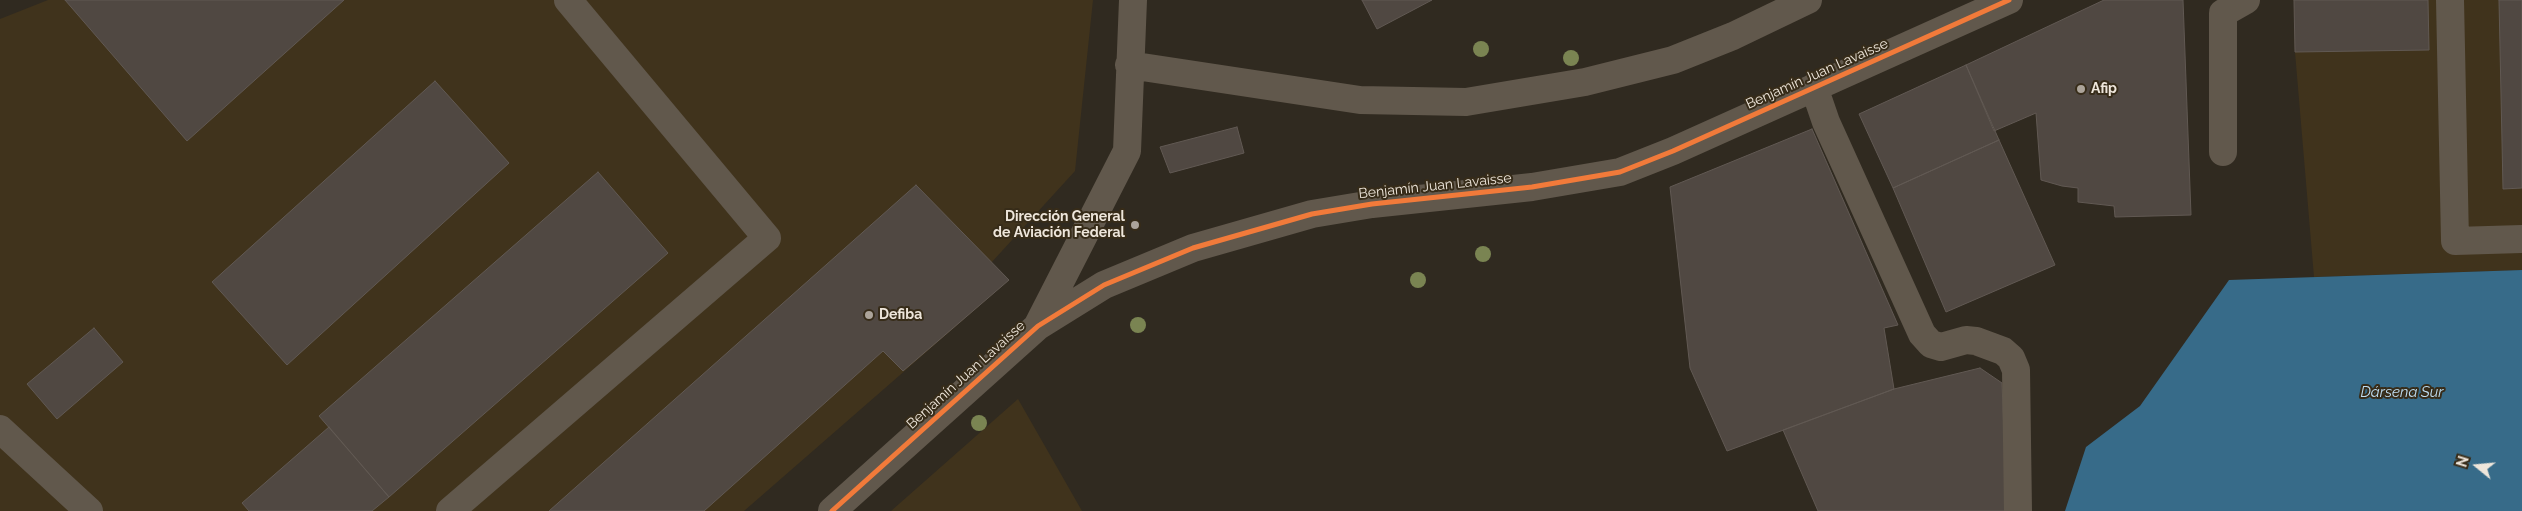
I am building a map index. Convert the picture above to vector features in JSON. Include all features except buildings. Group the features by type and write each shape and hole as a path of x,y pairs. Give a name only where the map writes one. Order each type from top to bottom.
{"street":[{"path":"450,511 767,238 568,0"},
{"path":"1038,326 1127,151 1128,65 1133,0"},
{"path":"1128,65 1360,100 1466,102 1585,82 1674,60 1733,36 1808,0"},
{"name":"Benjamín Juan Lavaisse","path":"832,511 1038,326 1104,285 1193,248 1312,214 1372,204 1532,187 1620,172 1673,151 2009,0"},
{"path":"2223,152 2223,13 2246,0"},
{"path":"2450,0 2455,241 2522,239"},
{"path":"1814,87 1826,122 1922,334 1931,344 1941,347 1966,340 1976,341 2003,351 2011,358 2016,370 2018,511"},
{"path":"0,429 89,511"}],"shaded area":[{"name":"Defiba","path":"48,0 1093,0 1075,171 991,263 1009,280 744,511 0,511 0,19"},
{"path":"2294,0 2522,0 2522,270 2314,277 2295,52"},
{"path":"1018,399 1082,511 891,511"}],"water":[{"name":"Dársena Sur","path":"2522,270 2522,511 2065,511 2086,447 2140,406 2229,280"}],"cycle path":[{"path":"832,511 1038,326 1104,285 1193,248 1312,214 1372,204 1532,187 1620,172 1673,151 2009,0"}],"place":[{"name":"Afip","path":"2081,89"},
{"name":"Dirección General de Aviación Federal","path":"1135,225"},
{"name":"Defiba","path":"869,315"}]}
